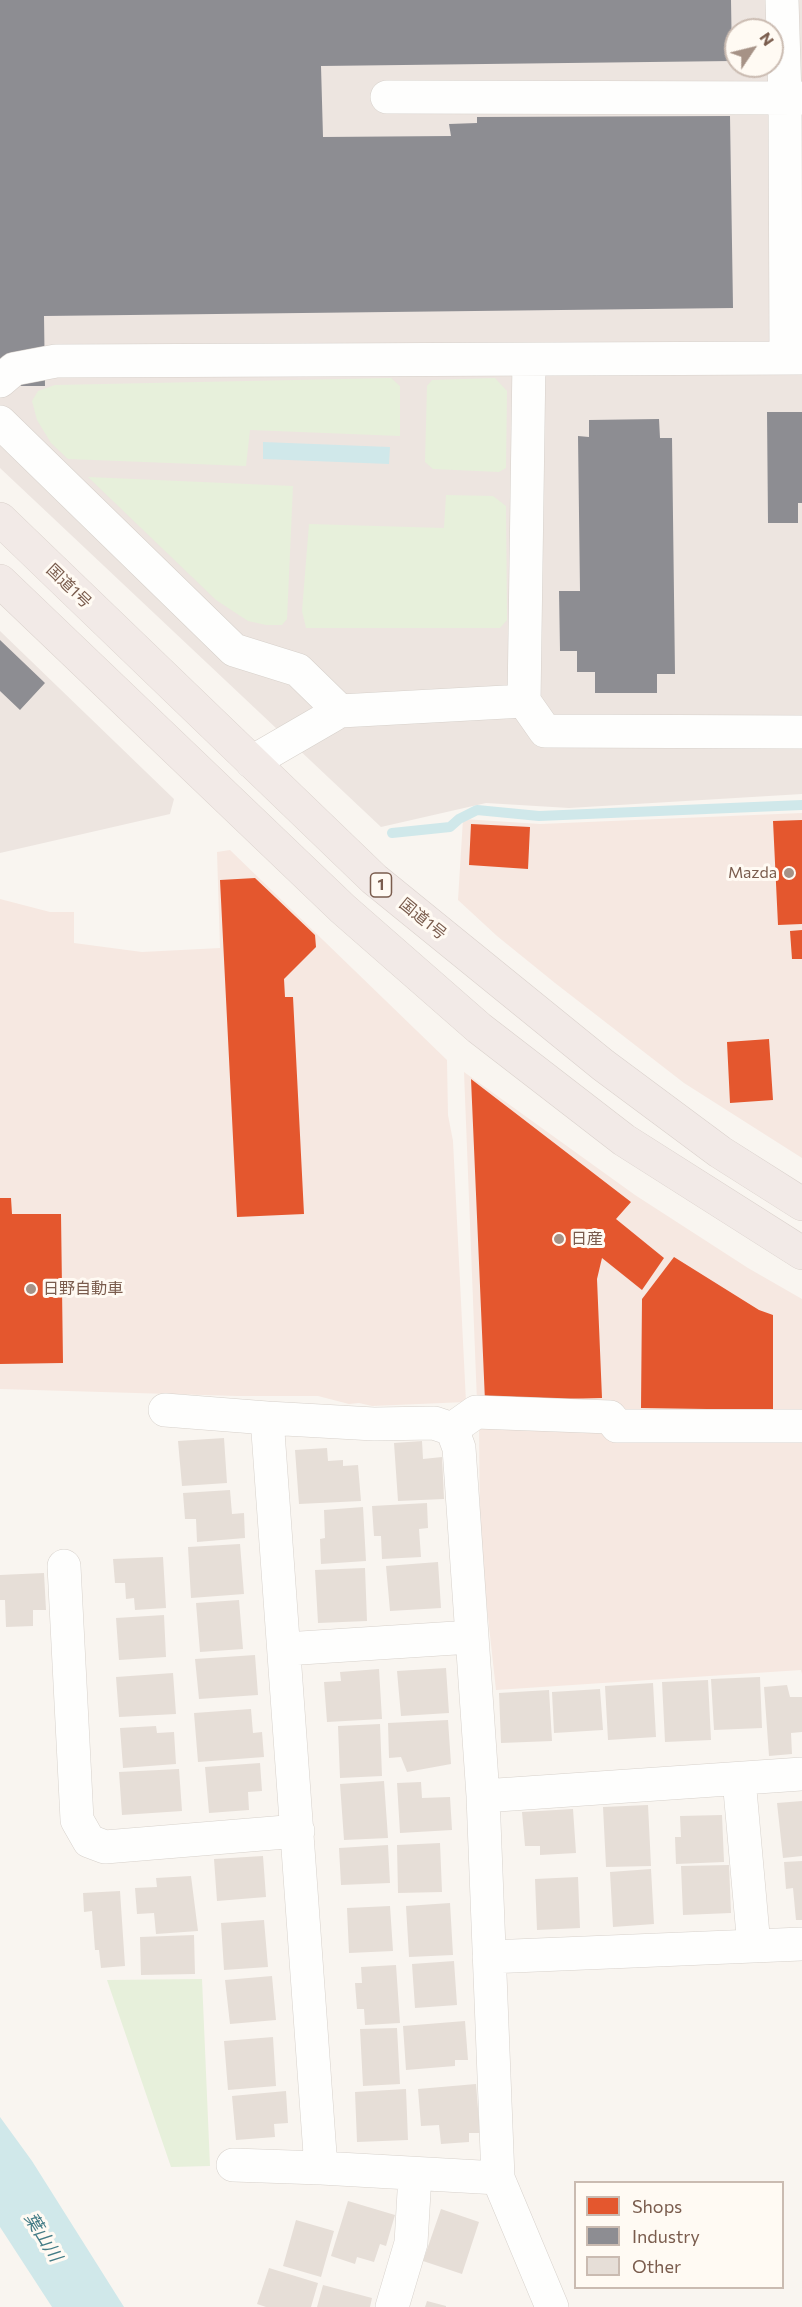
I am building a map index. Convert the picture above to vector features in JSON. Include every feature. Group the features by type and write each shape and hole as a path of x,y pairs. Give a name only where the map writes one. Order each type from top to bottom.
{"highway":[{"name":"国道1号","path":"0,519 374,879 603,1065 720,1152 802,1204"},
{"path":"0,581 343,909 479,1028 624,1140 802,1253"}],"street":[{"path":"0,381 14,369 56,361 794,358 794,98 782,0"},
{"path":"387,97 794,98"},
{"path":"529,360 524,701 545,732 802,732"},
{"path":"0,422 234,650 298,670 340,711"},
{"path":"252,762 340,711 524,701"},
{"path":"165,1410 374,1424 434,1423 452,1429"},
{"path":"452,1429 476,1412 610,1417 616,1426 802,1426"},
{"path":"267,1418 321,2168"},
{"path":"452,1429 459,1448 483,1796 498,2178 552,2307"},
{"path":"64,1566 77,1820 89,1841 105,1847 298,1832"},
{"path":"285,1649 471,1637"},
{"path":"483,1796 802,1774"},
{"path":"739,1779 754,1946"},
{"path":"489,1957 802,1944"},
{"path":"233,2165 498,2178"},
{"path":"392,2307 411,2243 415,2175"}],"shaded area":[{"path":"0,0 802,0 802,794 569,808 486,803 381,827 0,468"},
{"path":"0,631 174,799 170,814 0,853"},
{"path":"802,813 802,1158 684,1083 555,983 497,936 458,900 463,819 540,824"},
{"path":"230,850 447,1060 448,1115 453,1141 466,1402 372,1406 359,1403 349,1404 318,1396 0,1389 0,899 50,912 74,912 74,943 142,952 220,948 217,852"},
{"path":"464,1072 635,1195 748,1268 802,1299 802,1416 615,1410 477,1402"},
{"path":"479,1422 802,1440 802,1674 801,1670 496,1690 480,1544"}],"green space":[{"path":"391,378 400,386 400,436 250,430 246,466 68,459 51,443 37,420 32,401 38,391 55,385"},
{"path":"495,378 507,391 506,468 499,472 433,469 425,462 427,386 432,380"},
{"path":"88,477 293,486 287,619 282,625 266,625 248,621 216,600"},
{"path":"446,495 493,496 506,506 507,620 500,628 306,628 302,611 309,524 444,528"},
{"path":"202,1979 210,2166 171,2167 107,1980"}],"water":[{"path":"263,442 390,447 389,464 263,459"},
{"name":"葉山川","path":"0,2117 32,2161 124,2307 52,2307 0,2227"}],"building: Shops":[{"name":"Mazda","path":"802,820 802,924 778,925 773,821"},
{"path":"471,824 530,827 528,869 469,865"},
{"path":"255,878 315,935 316,947 284,979 285,997 293,997 304,1214 237,1217 220,880"},
{"path":"802,930 802,959 792,959 790,931"},
{"path":"769,1039 773,1100 730,1103 727,1042"},
{"name":"日産","path":"471,1079 631,1202 616,1219 664,1258 642,1290 602,1258 597,1279 602,1398 485,1401"},
{"name":"日野自動車","path":"0,1198 11,1198 12,1214 61,1214 63,1363 0,1364"},
{"path":"674,1257 759,1310 773,1315 773,1410 641,1408 642,1299"}],"building: Industry":[{"path":"0,0 731,0 731,18 724,18 724,61 321,66 323,137 451,136 449,124 477,123 477,117 730,116 733,308 44,316 45,386 0,386"},
{"path":"767,412 802,412 802,503 798,503 798,523 768,523"},
{"path":"659,419 660,438 672,438 675,674 657,674 657,693 595,693 595,672 577,672 577,651 560,651 559,591 580,591 578,436 589,437 589,420"},
{"path":"0,640 45,683 20,710 0,691"}],"building: Other":[{"path":"224,1438 227,1483 182,1486 178,1441"},
{"path":"422,1441 423,1459 442,1457 444,1499 398,1501 394,1443"},
{"path":"327,1448 328,1461 343,1460 343,1466 358,1465 361,1501 299,1504 295,1450"},
{"path":"230,1490 232,1514 244,1513 245,1538 197,1542 196,1519 185,1519 183,1493"},
{"path":"427,1503 428,1528 419,1529 421,1557 382,1559 381,1536 374,1536 372,1506"},
{"path":"363,1507 366,1561 321,1564 320,1539 325,1538 324,1510"},
{"path":"240,1544 244,1594 191,1598 188,1547"},
{"path":"163,1557 166,1608 135,1610 134,1598 126,1599 125,1583 115,1583 113,1559"},
{"path":"438,1562 441,1608 390,1611 386,1566"},
{"path":"365,1568 367,1621 318,1623 315,1570"},
{"path":"44,1573 46,1610 33,1610 33,1626 6,1627 5,1600 0,1600 0,1575"},
{"path":"239,1600 243,1649 200,1652 196,1603"},
{"path":"164,1615 166,1657 119,1660 116,1618"},
{"path":"255,1655 258,1695 199,1699 195,1659"},
{"path":"446,1668 449,1713 401,1716 397,1671"},
{"path":"379,1669 382,1719 327,1722 324,1682 341,1681 340,1672"},
{"path":"173,1673 176,1714 119,1717 116,1677"},
{"path":"760,1677 762,1728 714,1730 711,1679"},
{"path":"708,1680 711,1740 665,1742 662,1682"},
{"path":"653,1683 656,1737 608,1740 605,1686"},
{"path":"787,1685 790,1697 802,1697 802,1732 791,1733 792,1754 769,1756 764,1687"},
{"path":"600,1689 603,1730 554,1733 552,1692"},
{"path":"549,1690 552,1741 501,1743 499,1693"},
{"path":"251,1709 253,1733 262,1732 264,1757 198,1762 194,1713"},
{"path":"448,1720 451,1764 407,1772 401,1757 389,1758 388,1723"},
{"path":"380,1724 382,1776 340,1778 338,1726"},
{"path":"156,1726 157,1733 174,1732 176,1764 123,1768 120,1728"},
{"path":"260,1763 262,1791 248,1792 249,1810 209,1813 205,1767"},
{"path":"179,1769 182,1811 122,1815 119,1772"},
{"path":"384,1781 388,1838 344,1840 340,1784"},
{"path":"421,1782 422,1798 450,1797 452,1830 400,1833 397,1783"},
{"path":"802,1801 802,1856 783,1858 777,1803"},
{"path":"648,1805 651,1866 606,1867 603,1807"},
{"path":"573,1809 576,1853 540,1855 540,1846 525,1846 522,1812"},
{"path":"722,1815 724,1862 676,1864 675,1837 681,1837 680,1816"},
{"path":"440,1843 442,1892 398,1893 397,1845"},
{"path":"388,1845 390,1883 341,1885 339,1848"},
{"path":"263,1856 266,1897 217,1901 214,1859"},
{"path":"802,1861 802,1920 796,1920 793,1888 786,1889 784,1862"},
{"path":"729,1865 731,1913 683,1915 681,1866"},
{"path":"651,1869 654,1924 613,1927 610,1872"},
{"path":"191,1876 198,1931 156,1934 154,1913 137,1914 135,1888 157,1887 156,1878"},
{"path":"578,1877 580,1928 537,1930 535,1879"},
{"path":"120,1891 125,1966 101,1968 99,1950 95,1950 92,1911 84,1912 83,1893"},
{"path":"450,1903 453,1955 409,1957 406,1906"},
{"path":"390,1906 393,1951 349,1953 347,1908"},
{"path":"264,1920 268,1967 224,1970 221,1923"},
{"path":"194,1935 195,1974 141,1975 140,1937"},
{"path":"454,1961 457,2005 415,2008 412,1964"},
{"path":"396,1965 400,2023 365,2025 364,2009 357,2009 355,1983 362,1983 361,1967"},
{"path":"272,1976 276,2020 230,2024 225,1980"},
{"path":"465,2021 468,2060 455,2060 455,2066 406,2070 403,2026"},
{"path":"397,2028 400,2084 363,2086 360,2029"},
{"path":"273,2037 276,2086 228,2090 224,2041"},
{"path":"476,2084 480,2133 469,2133 469,2142 441,2144 439,2125 421,2126 418,2089"},
{"path":"406,2089 408,2140 357,2142 355,2092"},
{"path":"286,2091 288,2123 274,2124 275,2137 236,2140 232,2096"},
{"path":"348,2201 395,2215 386,2246 380,2244 374,2262 357,2257 355,2264 331,2256"},
{"path":"441,2209 479,2222 462,2274 423,2261"},
{"path":"296,2220 334,2231 321,2277 283,2266"},
{"path":"269,2268 318,2283 311,2307 266,2307 257,2304"},
{"path":"323,2285 372,2298 370,2307 317,2307"},
{"path":"427,2301 446,2306 446,2307 425,2307"}],"waterway":[{"path":"392,833 450,827 459,819 477,810 539,816 802,805"}],"place":[{"name":"Mazda","path":"789,873"},
{"name":"日産","path":"559,1239"},
{"name":"日野自動車","path":"31,1289"}]}
